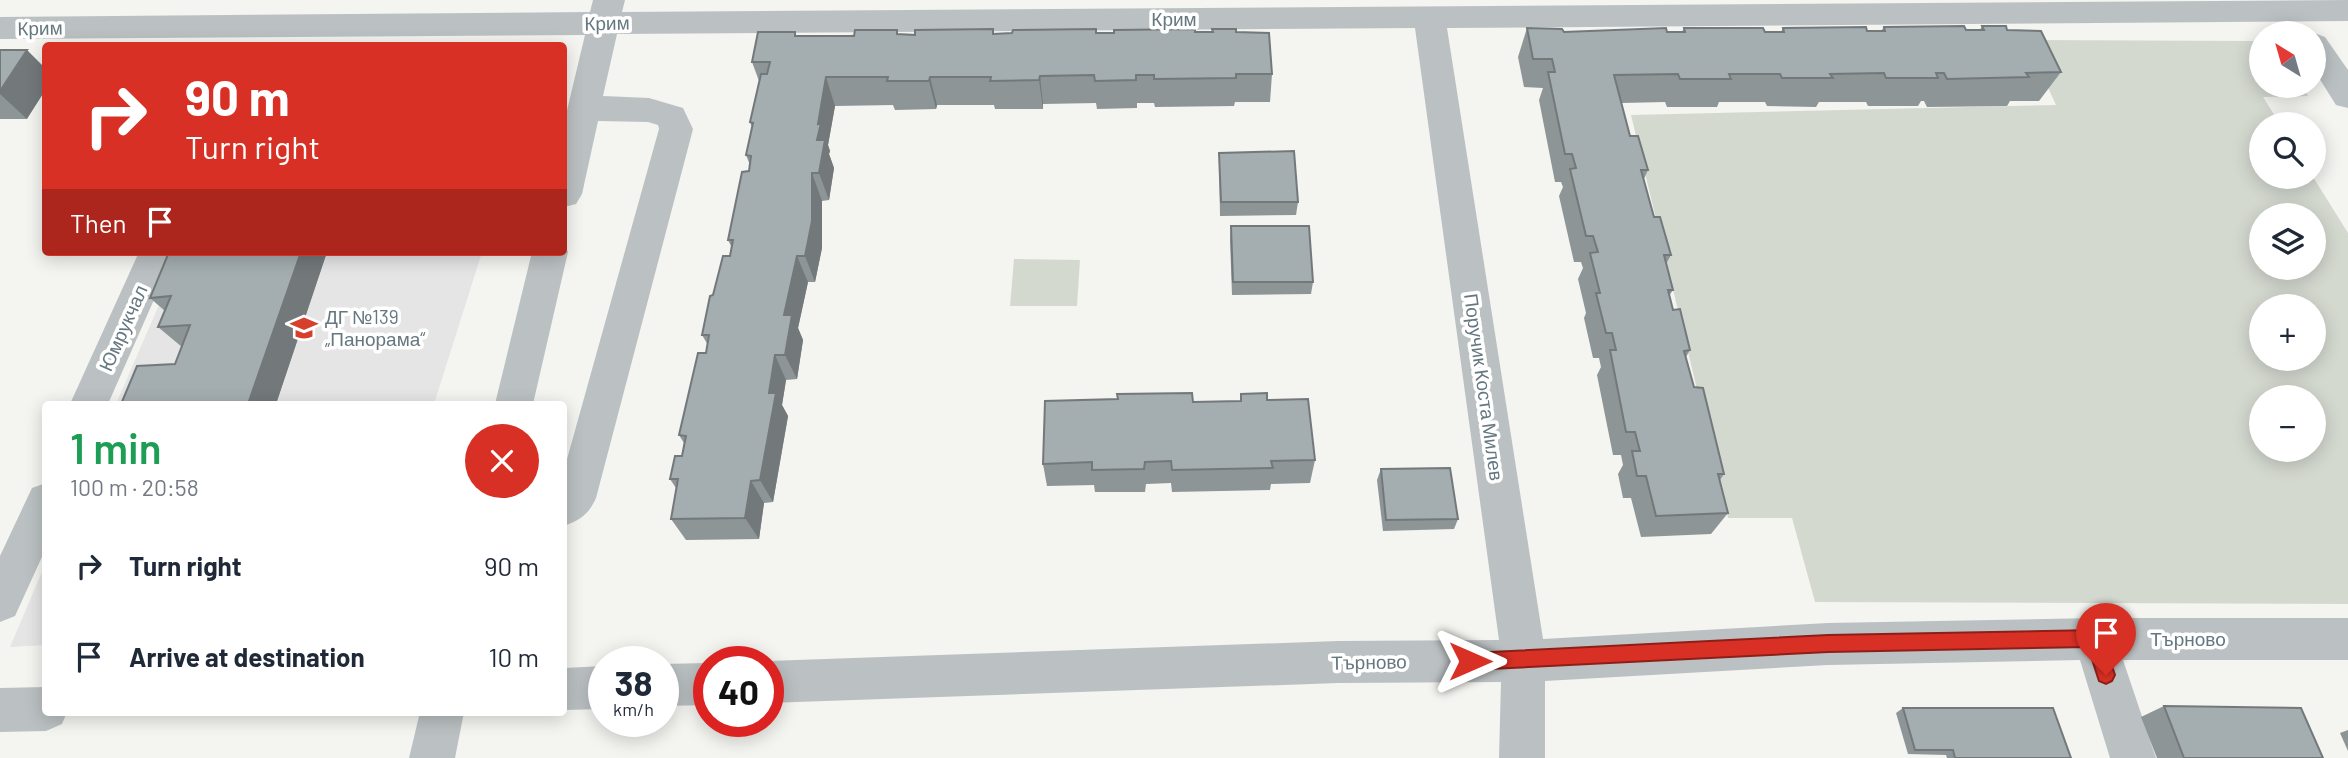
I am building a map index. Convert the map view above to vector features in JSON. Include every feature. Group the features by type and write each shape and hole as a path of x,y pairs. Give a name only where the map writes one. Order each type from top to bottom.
{"street":[{"path":"2341,0 2348,10"},
{"name":"Крим","path":"0,28 255,35 607,11 1447,11 1819,7 2266,21"},
{"name":"Крим","path":"2302,21 2348,10"},
{"path":"567,181 607,11"},
{"name":"Поручик Коста Милев","path":"1447,11 1523,661 1522,758"},
{"path":"2326,63 2348,96"},
{"path":"567,506 576,498 676,129 671,117 649,110 584,108"},
{"name":"Юмрукчал","path":"90,401 156,256"},
{"path":"515,401 549,256"},
{"path":"0,602 42,510"},
{"path":"2095,639 2133,758"},
{"name":"Търново","path":"784,681 1338,662 1523,661 1828,643 2348,639"},
{"path":"567,688 588,687"},
{"path":"0,710 42,709"},
{"path":"432,758 441,716"}],"shaded area":[{"path":"2026,40 2249,41 2249,98 2264,98 2272,112 2249,112 2249,189 2320,189 2348,233 2348,604 1815,602 1792,518 1728,518 1631,115 2056,105"},
{"name":"ДГ №139 „Панорама“","path":"180,256 481,256 435,401 117,401"},
{"path":"1014,259 1080,260 1077,306 1010,306"},
{"path":"42,572 42,645 10,647"}],"building":[{"path":"1964,26 1966,30 1984,30 1982,26 2006,26 2007,30 2041,31 2061,72 2026,73 2029,77 1947,79 1944,73 1936,73 1938,78 1886,78 1884,73 1830,74 1833,78 1729,74 1731,79 1680,79 1678,74 1614,75 1630,136 1638,136 1648,170 1641,170 1654,217 1660,217 1671,255 1664,255 1673,290 1668,290 1673,310 1680,309 1690,350 1684,351 1694,387 1703,388 1724,474 1718,474 1728,513 1656,516 1646,476 1637,476 1632,451 1640,451 1635,432 1626,432 1610,350 1616,350 1612,333 1606,333 1596,293 1600,293 1590,253 1598,252 1593,236 1586,236 1570,169 1576,168 1572,154 1565,154 1548,72 1555,72 1552,59 1533,59 1527,28 1562,29 1564,32 1666,28 1667,32 1685,32 1684,28 1763,28 1765,32 1784,32 1783,28 1866,27 1867,31 1885,31 1884,27"},
{"path":"993,29 993,34 1012,33 1013,30 1096,29 1096,33 1114,33 1114,30 1195,29 1195,32 1213,32 1212,29 1236,29 1236,32 1269,33 1272,74 1236,74 1236,78 1154,79 1154,75 1136,75 1136,80 1095,81 1094,75 1040,76 1039,80 990,81 991,77 930,77 929,81 887,81 888,77 826,77 817,140 825,140 819,173 812,173 812,221 805,256 797,256 784,315 792,315 785,355 775,355 769,393 776,393 760,480 751,481 745,518 671,519 678,479 670,479 675,456 682,456 686,436 679,435 698,353 706,353 709,335 702,335 710,296 713,295 723,256 730,256 733,240 728,240 742,172 749,171 751,156 746,155 753,123 750,122 761,74 767,74 770,62 752,62 758,32 795,32 795,36 854,36 855,30 897,30 897,34 915,35 915,30"},
{"path":"0,50 27,50 0,91"},
{"path":"1294,151 1298,202 1221,202 1219,153"},
{"path":"1231,226 1309,226 1313,282 1233,282"},
{"path":"167,256 300,256 249,401 122,401 137,366 175,364 190,325 158,327 171,296 150,298"},
{"path":"1192,393 1193,402 1241,401 1241,394 1267,393 1267,400 1308,399 1315,460 1271,461 1273,468 1172,470 1171,461 1145,462 1144,469 1092,470 1092,462 1043,464 1045,401 1118,399 1117,394"},
{"path":"1450,468 1458,519 1386,520 1381,469"},
{"path":"2164,706 2301,708 2323,758 2184,758"},
{"path":"1903,708 2053,708 2071,758 1955,758 1953,750 1915,750"}],"place":[{"name":"ДГ №139 „Панорама“","path":"304,328"}],"route":[{"path":"1470,661 1523,661 1828,643 2095,639 2106,675"}]}
